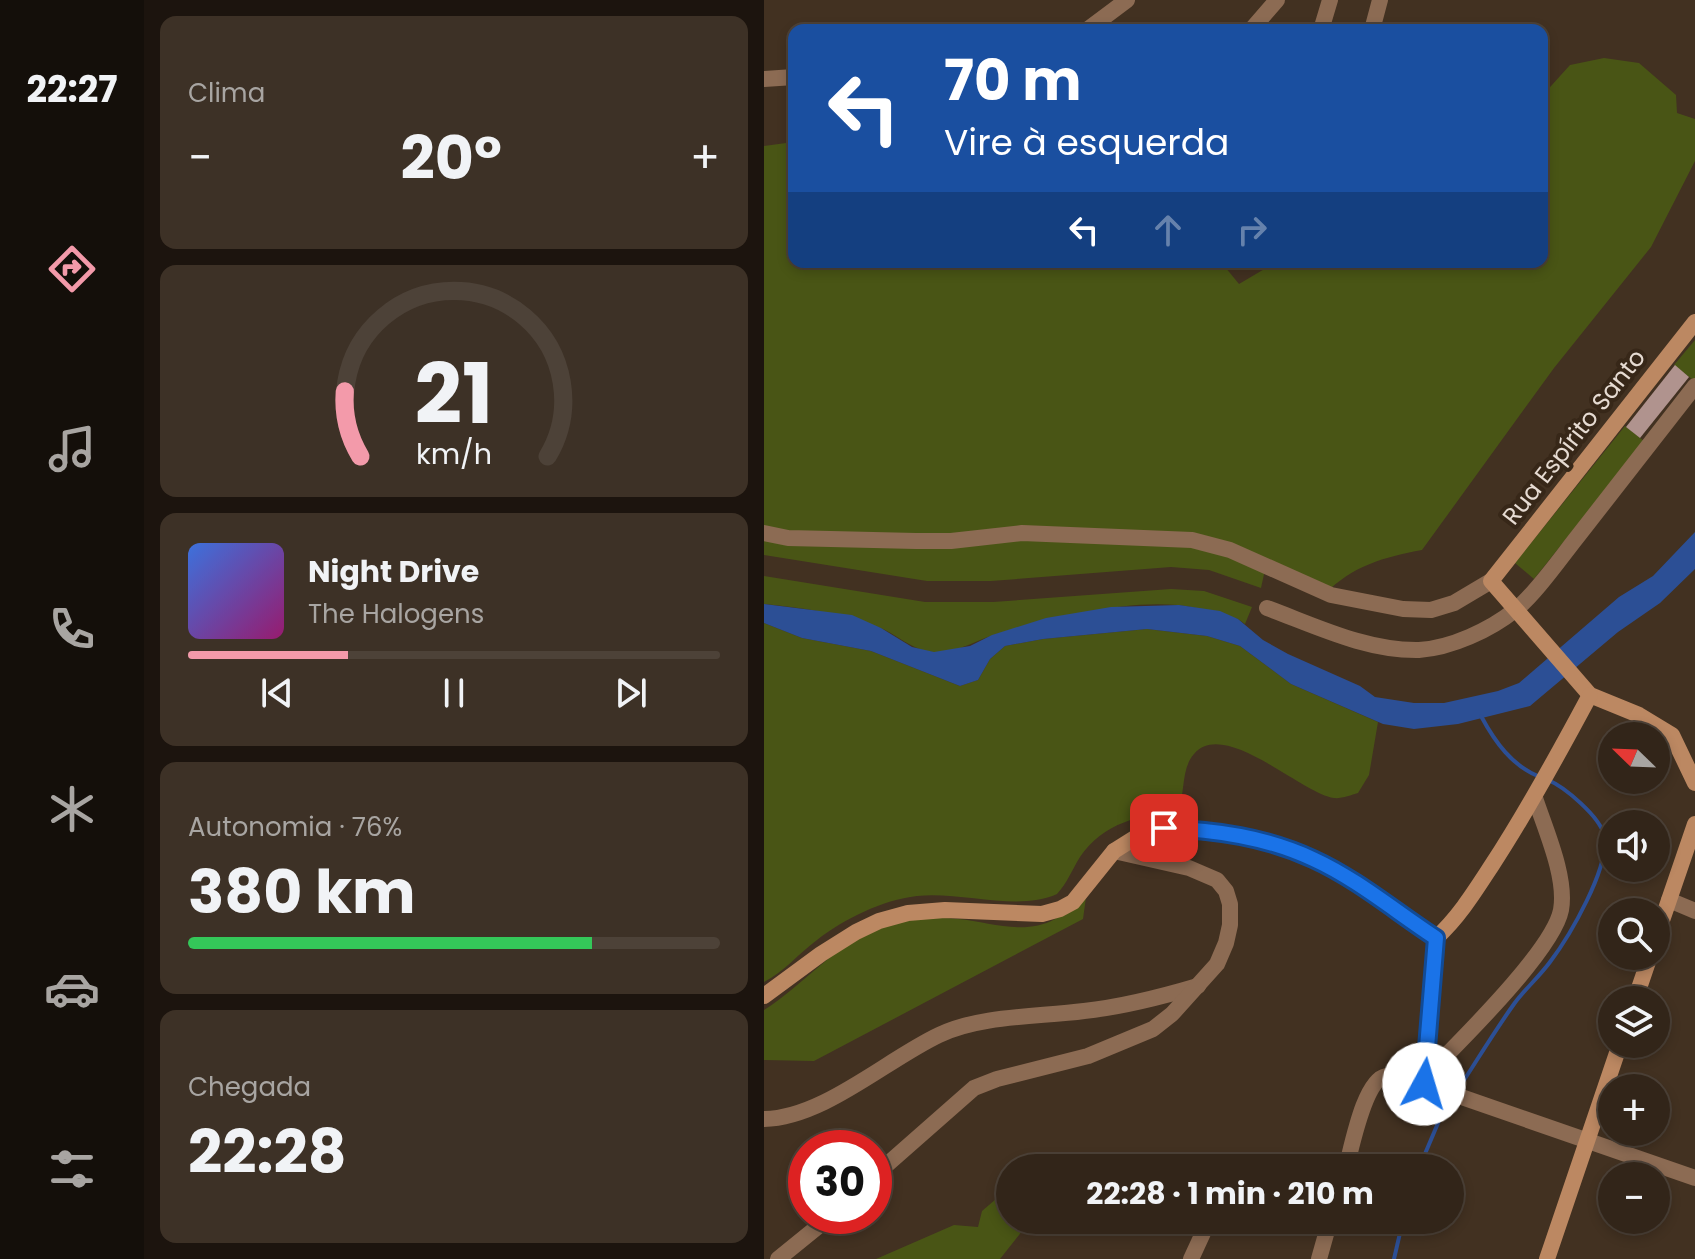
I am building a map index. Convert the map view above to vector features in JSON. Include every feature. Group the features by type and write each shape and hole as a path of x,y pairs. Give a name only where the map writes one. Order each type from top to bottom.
{"main road":[{"name":"Rua Espírito Santo","path":"1491,581 1695,322"},
{"path":"1491,581 1590,695 1639,715 1672,735 1695,783"},
{"path":"764,996 856,932 893,917 945,910 1042,914 1060,909 1073,902 1114,851 1141,834 1164,828 1241,836 1274,844 1313,859 1342,874 1436,938 1465,906 1537,793 1590,695"},
{"path":"1670,898 1695,824"},
{"path":"1547,1259 1615,1058"}],"street":[{"path":"1095,24 1127,0"},
{"path":"1256,24 1277,0"},
{"path":"1323,24 1330,0"},
{"path":"1374,24 1380,0"},
{"path":"764,79 788,77"},
{"path":"1267,608 1349,639 1420,650 1448,645 1516,610 1695,386"},
{"path":"764,533 788,538 916,541 951,541 1022,533 1192,540 1230,550 1331,595 1403,609 1431,610 1454,603 1491,581"},
{"path":"1425,1080 1525,969 1555,926 1561,909 1558,871 1537,793"},
{"path":"892,1160 974,1088 997,1079 1088,1056 1153,1029 1217,964 1230,925 1230,904 1226,891 1217,880 1202,872 1114,851"},
{"path":"1670,900 1695,911"},
{"path":"1425,1080 1436,938"},
{"path":"764,1119 811,1109 952,1029 988,1021 1089,1011 1161,997 1199,985"},
{"path":"1350,1154 1368,1091 1378,1079 1389,1075 1425,1080 1441,1091 1695,1178"},
{"path":"778,1259 809,1234"},
{"path":"1191,1259 1203,1234"},
{"path":"1319,1259 1326,1234"}],"green space":[{"path":"1604,58 1639,63 1676,95 1677,113 1695,119 1695,161 1651,247 1554,368 1422,550 1369,564 1346,576 1325,594 1266,565 1261,588 1209,570 1171,567 991,581 927,581 764,555 764,146 788,141 788,268 1226,268 1239,284 1266,268 1548,268 1548,89 1570,65"},
{"path":"1695,340 1695,378 1693,380 1674,365"},
{"path":"1625,426 1644,441 1534,579 1515,563"},
{"path":"764,576 925,602 993,602 1171,589 1204,591 1252,607 1245,624 1238,619 1178,605 1109,608 997,634 950,651 933,652 850,618 764,604"},
{"path":"764,623 802,638 871,651 960,686 978,680 990,659 1005,646 1043,639 1147,629 1207,636 1240,646 1291,684 1378,722 1369,775 1358,793 1334,798 1243,751 1224,745 1207,745 1190,760 1178,813 1136,818 1111,828 1089,845 1057,894 1025,901 934,895 890,902 839,925 764,982"},
{"path":"1087,890 1083,919 814,1061 764,1060 764,1010 863,935 888,925 928,918 1031,927 1055,919"},
{"path":"996,1199 996,1234 1020,1234 1000,1259 876,1259 954,1225 978,1227 982,1211"}],"water":[{"path":"1695,532 1695,569 1660,603 1618,632 1530,706 1458,724 1414,729 1383,724 1291,684 1240,646 1207,636 1147,629 1043,639 1005,646 990,659 978,680 960,686 871,651 802,638 764,623 764,604 852,615 912,647 934,652 970,646 992,635 1046,618 1111,607 1179,605 1220,611 1238,619 1263,640 1360,686 1375,697 1414,703 1444,703 1519,683 1619,597 1653,576"}],"building":[{"path":"1675,365 1689,377 1640,438 1626,427"}],"waterway":[{"path":"1481,716 1505,752 1540,777"},
{"path":"1457,1091 1514,1004 1546,967 1567,936 1587,901 1601,864 1604,835 1596,820 1581,803 1548,780"},
{"path":"1425,1154 1452,1098"},
{"path":"1394,1259 1400,1234"}],"route":[{"path":"1164,828 1241,836 1274,844 1313,859 1342,874 1436,938 1424,1084"}]}
